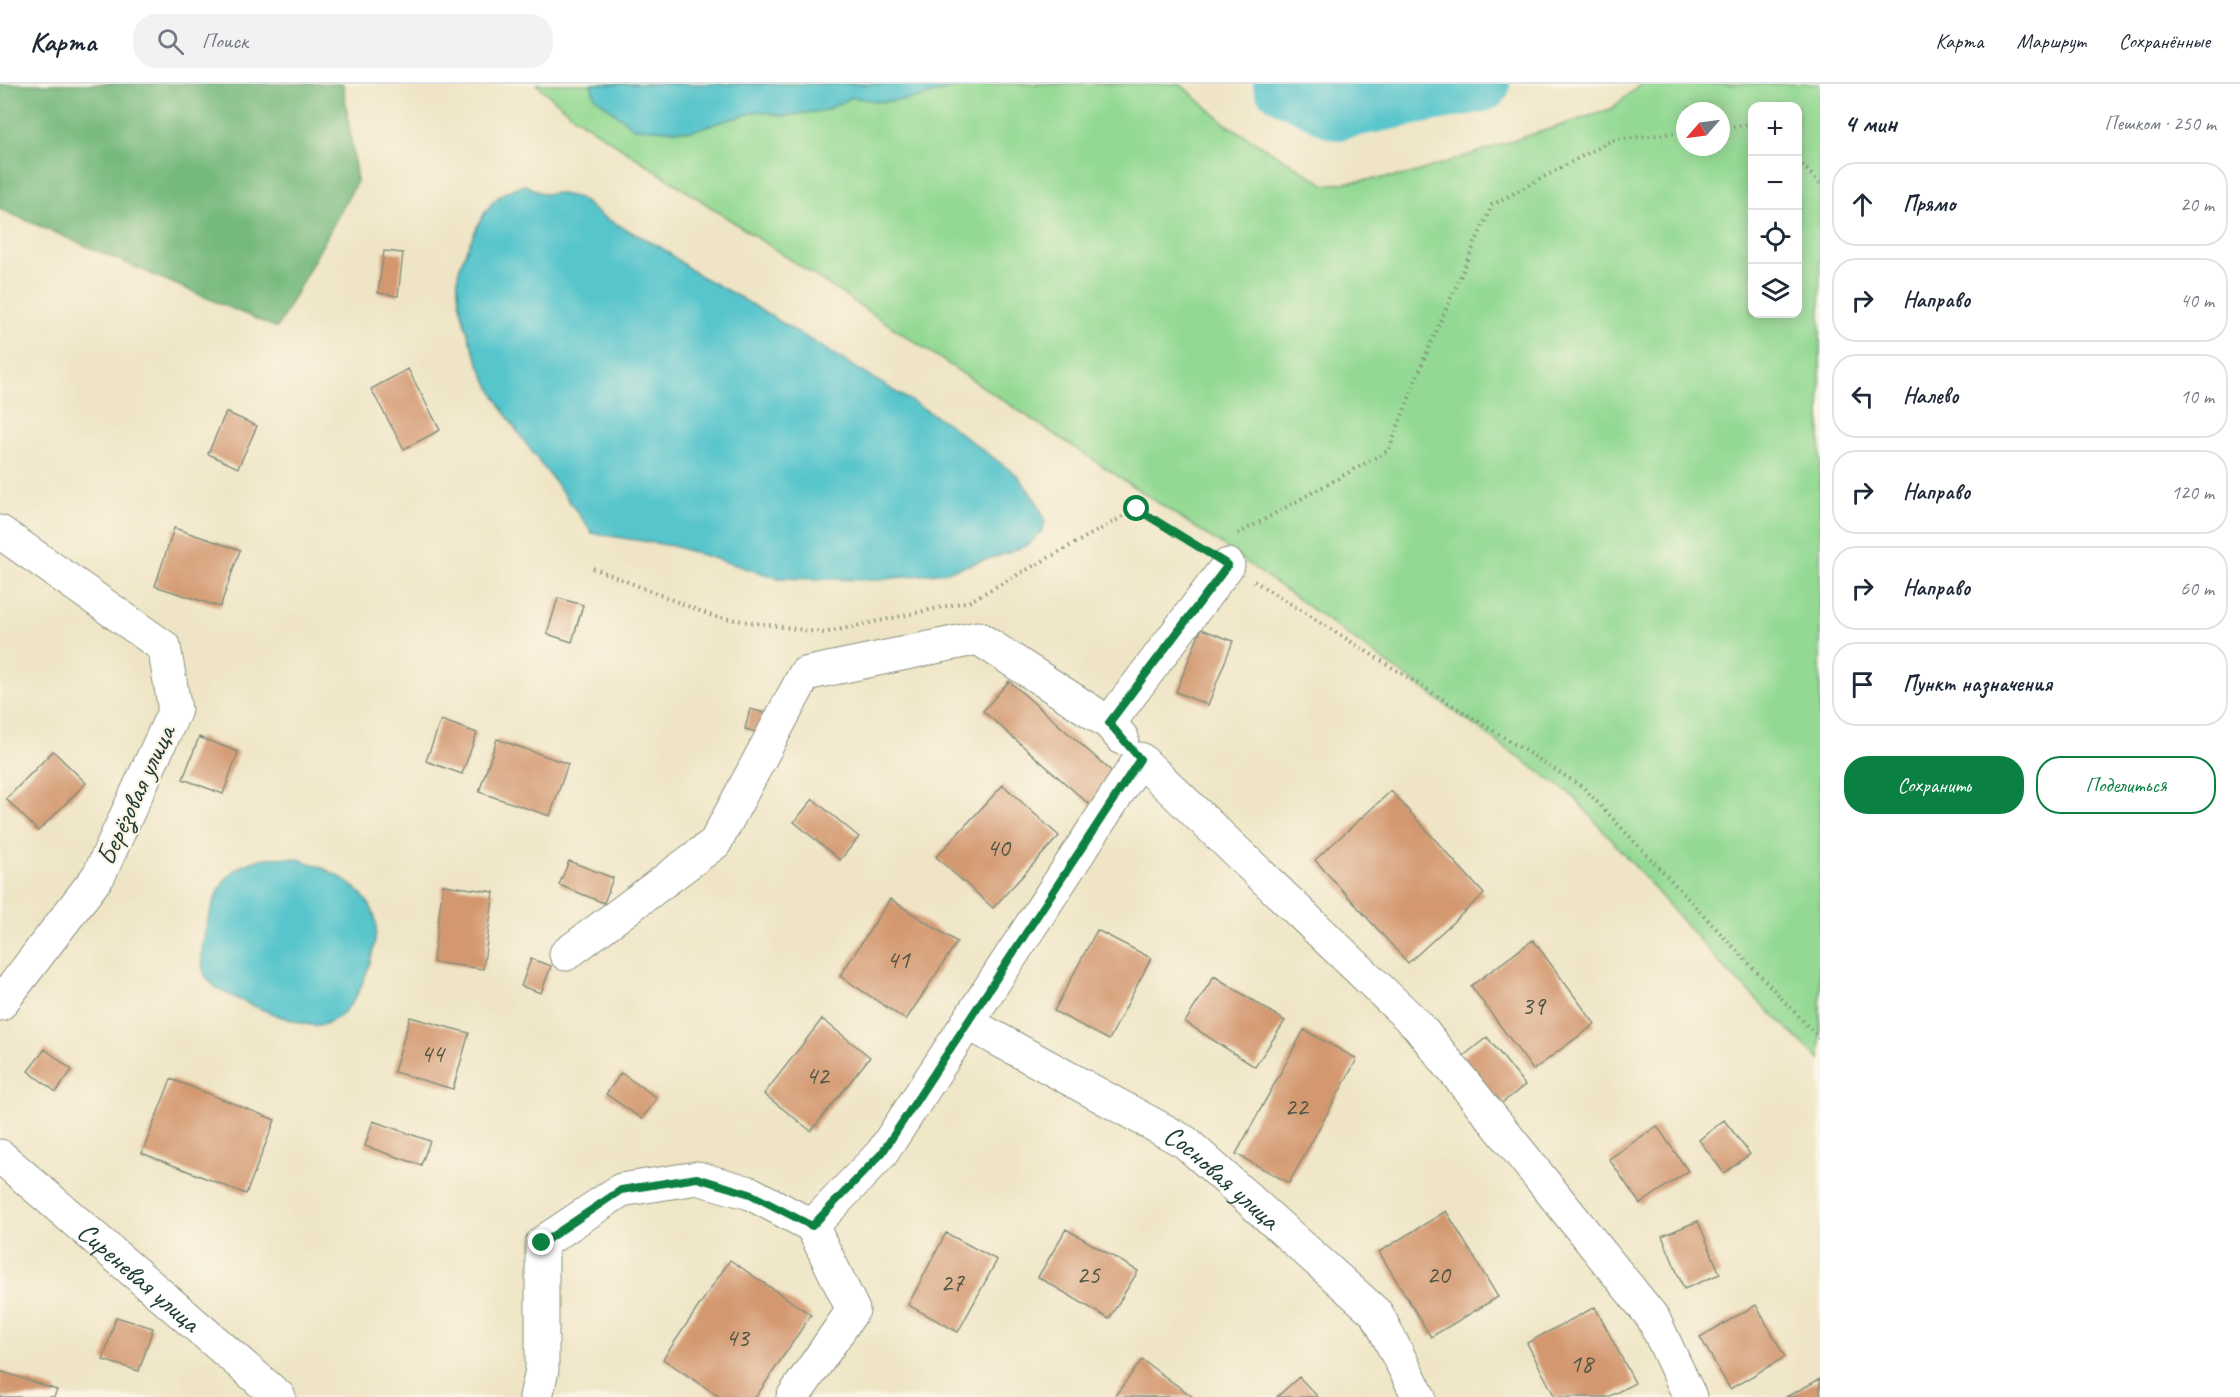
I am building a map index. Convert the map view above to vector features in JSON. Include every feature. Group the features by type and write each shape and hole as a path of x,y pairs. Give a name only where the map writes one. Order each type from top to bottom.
{"street":[{"name":"Берёзовая улица","path":"0,532 164,647 175,710 99,875 0,1004"},
{"path":"1109,723 1232,550"},
{"path":"566,954 715,843 805,674 978,638 1109,723 1140,759 1418,1026 1653,1318 1689,1397"},
{"path":"812,1226 882,1153 1140,759"},
{"name":"Сосновая улица","path":"968,1023 1185,1142 1377,1314 1419,1397"},
{"name":"Сиреневая улица","path":"0,1156 279,1397"},
{"path":"536,1397 542,1370 542,1243 621,1190 697,1178 750,1194 812,1226 853,1310 793,1397"}],"path":[{"path":"1730,127 1748,125"},
{"path":"1232,550 1389,450 1424,359 1492,205 1612,140 1676,133"},
{"path":"1802,166 1820,183"},
{"path":"593,568 715,617 824,633 970,601 1137,509 1232,550 1583,787 1820,1039"}],"green space":[{"path":"0,84 343,84 357,181 277,328 0,209"},
{"path":"536,84 1180,84 1226,124 1326,185 1407,175 1611,109 1641,84 1820,84 1820,1060 1724,968 1573,796 1222,545 576,118"}],"water":[{"path":"591,84 966,84 918,98 882,102 852,97 826,110 785,116 758,111 691,131 634,128 595,97"},
{"path":"525,185 543,194 558,193 579,198 603,217 662,248 695,273 741,298 944,421 1019,477 1038,504 1045,522 1041,532 1029,544 1011,552 945,572 877,580 778,578 673,546 592,533 519,434 488,383 475,355 460,304 459,270 482,218 499,197"},
{"path":"266,858 294,858 337,876 361,894 375,917 376,931 373,951 359,991 351,1004 339,1016 326,1024 295,1021 261,1009 216,987 204,972 202,960 205,932 219,891 228,877 238,868"}],"building":[{"path":"384,251 403,253 398,296 378,293"},
{"path":"408,369 440,430 404,449 371,389"},
{"path":"226,412 257,426 238,468 208,454"},
{"path":"174,528 240,550 220,607 155,586"},
{"path":"558,598 583,605 572,642 547,634"},
{"path":"1201,629 1233,641 1208,705 1176,692"},
{"path":"1009,681 1117,776 1091,806 983,711"},
{"path":"750,709 775,716 770,736 745,729"},
{"path":"441,720 477,733 462,774 426,761"},
{"path":"199,737 238,752 223,794 183,779"},
{"path":"497,739 568,764 550,816 479,792"},
{"path":"53,751 86,783 38,831 6,799"},
{"path":"1003,785 1059,836 993,908 936,857"},
{"path":"1391,791 1484,894 1408,963 1315,860"},
{"path":"813,799 859,837 840,860 794,822"},
{"path":"569,861 613,878 604,903 559,885"},
{"path":"443,885 494,892 483,969 433,962"},
{"path":"890,899 957,942 906,1020 840,976"},
{"path":"1097,930 1151,958 1109,1040 1054,1011"},
{"path":"1533,940 1595,1024 1533,1070 1471,986"},
{"path":"531,959 551,966 541,993 521,986"},
{"path":"1214,976 1285,1021 1255,1067 1185,1022"},
{"path":"410,1017 469,1033 453,1089 394,1072"},
{"path":"822,1019 870,1057 811,1131 764,1094"},
{"path":"1304,1030 1357,1059 1289,1183 1236,1154"},
{"path":"1487,1037 1525,1085 1498,1106 1461,1058"},
{"path":"45,1049 72,1070 56,1092 28,1071"},
{"path":"621,1073 657,1098 642,1119 606,1094"},
{"path":"171,1079 275,1120 246,1194 142,1153"},
{"path":"1724,1120 1750,1154 1724,1173 1699,1140"},
{"path":"373,1121 430,1141 421,1165 365,1146"},
{"path":"1657,1126 1688,1171 1640,1204 1609,1159"},
{"path":"1446,1211 1498,1297 1431,1337 1379,1252"},
{"path":"1698,1221 1720,1274 1684,1289 1662,1236"},
{"path":"1066,1229 1138,1271 1109,1319 1038,1277"},
{"path":"946,1233 997,1260 958,1332 908,1305"},
{"path":"730,1260 811,1315 756,1397 720,1397 663,1359"},
{"path":"1756,1305 1785,1357 1730,1389 1700,1337"},
{"path":"1595,1307 1635,1383 1608,1397 1555,1397 1527,1343"},
{"path":"116,1317 153,1328 139,1371 103,1360"},
{"path":"1142,1360 1193,1397 1114,1397"},
{"path":"0,1371 57,1390 54,1397 0,1397"},
{"path":"1299,1377 1318,1397 1277,1397"},
{"path":"1820,1379 1820,1397 1786,1397"}],"waterway":[{"path":"1281,84 1337,112 1482,84"}],"route":[{"path":"542,1243 621,1190 697,1178 750,1194 812,1226 882,1153 1140,759 1109,723 1228,565 1137,509"}]}
